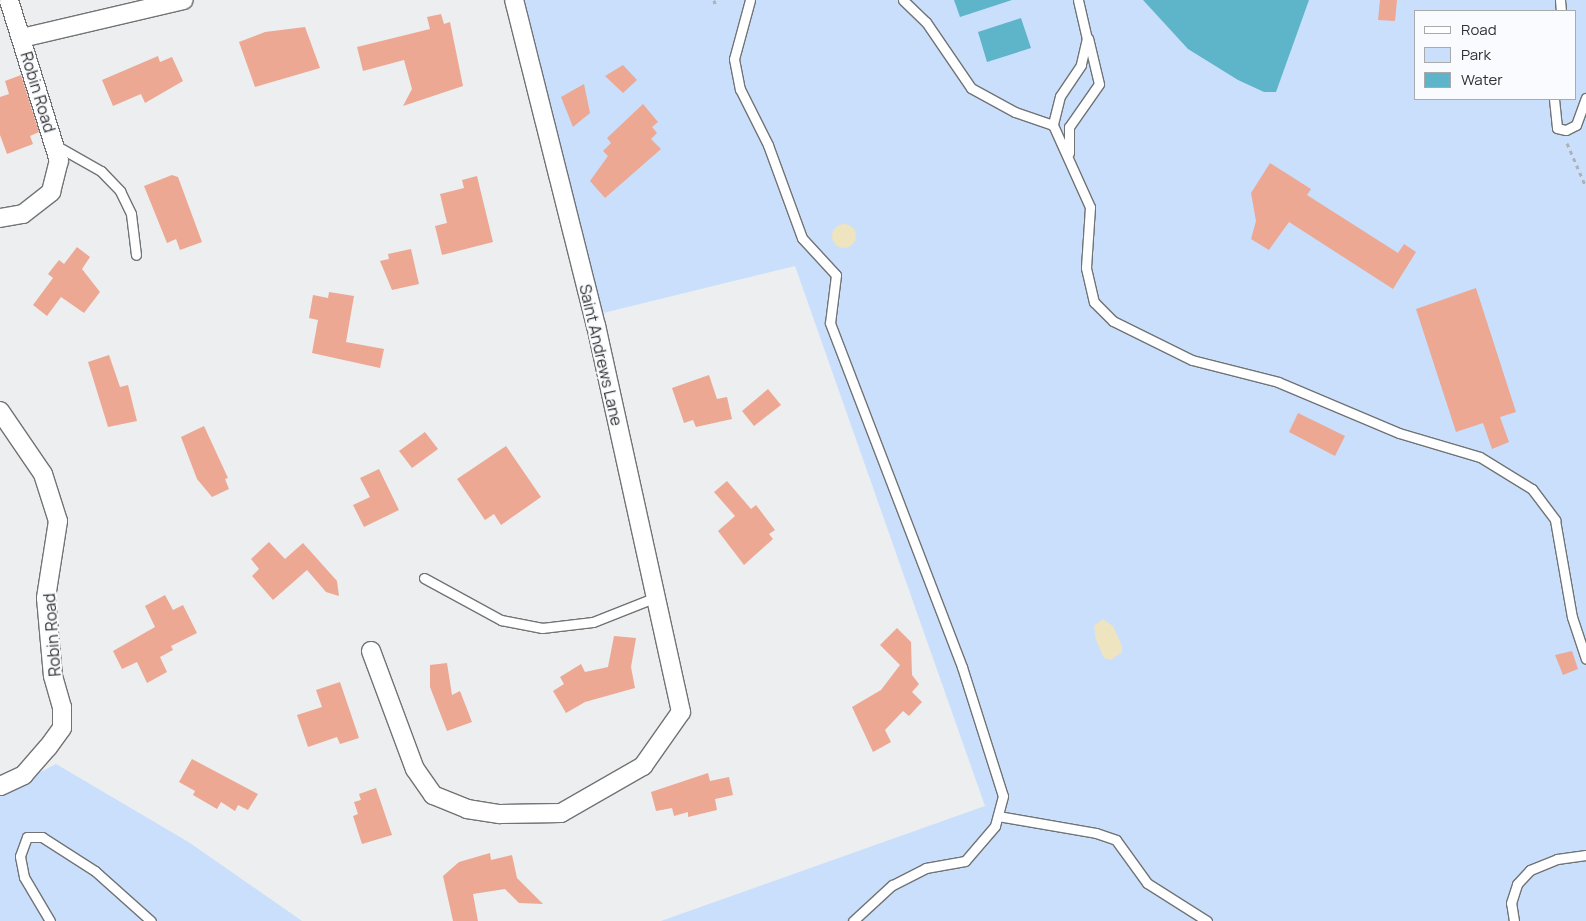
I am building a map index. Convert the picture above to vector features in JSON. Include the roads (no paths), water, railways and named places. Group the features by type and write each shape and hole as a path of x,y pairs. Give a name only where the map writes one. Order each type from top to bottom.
{"street":[{"path":"9,0 22,38"},
{"name":"Robin Road","path":"0,218 23,214 51,192 59,162 22,38 184,0"},
{"name":"Saint Andrews Lane","path":"371,651 414,769 433,795 467,809 500,814 561,813 643,766 681,712 596,326 514,0"},
{"name":"Robin Road","path":"0,411 42,474 58,521 46,598 53,676 62,707 62,728 48,747 24,775 0,786"}],"lane":[{"path":"750,0 734,59 740,89 768,145 802,238 836,275 830,323 976,708 1003,796 998,816 982,846 965,861 926,868 892,884 853,921"},
{"path":"903,0 926,22 971,88 1014,112 1053,125"},
{"path":"1071,164 1069,127 1099,84 1078,0"},
{"path":"1088,38 1081,65 1055,108 1053,125 1090,207 1086,268 1094,302 1113,321 1192,360 1278,382 1400,433 1480,457 1532,490 1555,520 1572,617 1586,659"},
{"path":"1554,100 1557,128 1566,130 1576,125 1586,98"},
{"path":"54,145 101,171 120,191 131,214 136,255"},
{"path":"424,578 500,620 542,628 593,622 656,597"},
{"path":"998,816 1096,833 1116,840 1147,884 1207,921"},
{"path":"50,921 24,877 20,856 27,837 42,836 95,871 151,921"},
{"path":"1514,921 1511,903 1516,884 1530,870 1557,859 1586,855"}],"water":[{"path":"954,0 1012,0 960,17"},
{"path":"1143,0 1309,0 1276,92 1264,92 1238,80 1188,49"},
{"path":"1021,18 1031,48 987,62 978,32"}]}
